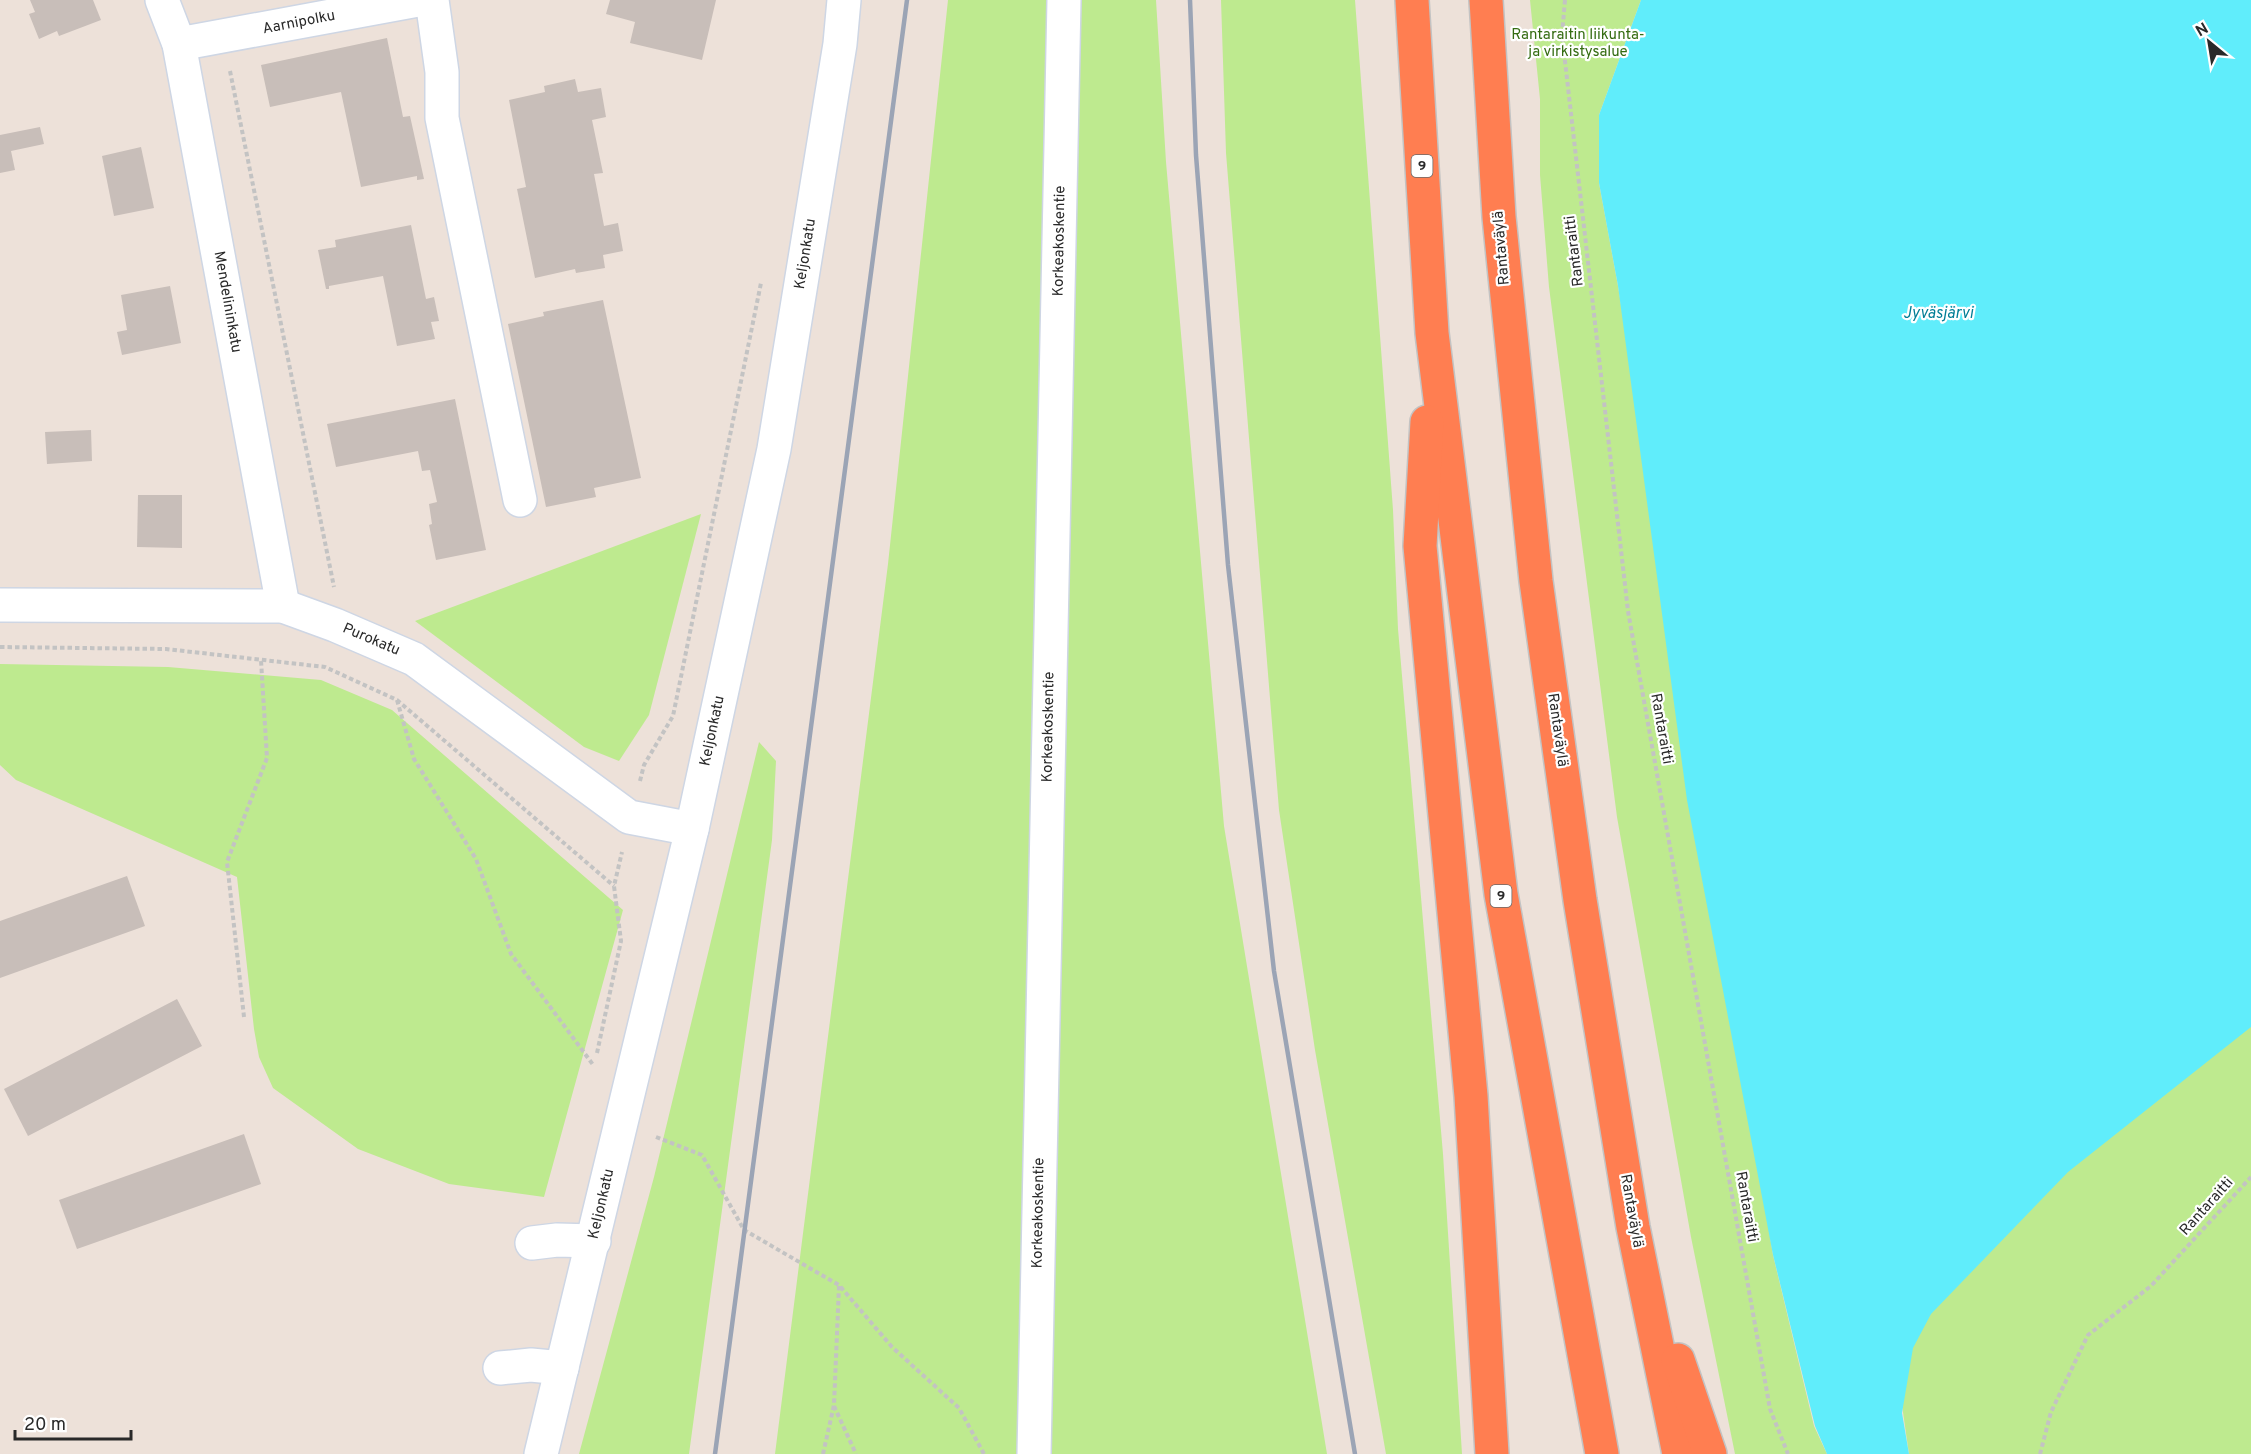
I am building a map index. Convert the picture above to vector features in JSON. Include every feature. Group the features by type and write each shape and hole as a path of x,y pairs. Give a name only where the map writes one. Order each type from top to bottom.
{"highway":[{"name":"9","path":"1412,0 1432,333 1501,894 1602,1454"},
{"name":"Rantaväylä","path":"1486,0 1499,216 1536,581 1580,900 1633,1227 1679,1454"},
{"path":"1432,333 1420,546 1471,1096 1492,1454"},
{"path":"1633,1227 1710,1454"}],"street":[{"name":"Mendelininkatu","path":"162,0 179,44 284,606"},
{"name":"Aarnipolku","path":"179,44 224,38 418,0"},
{"path":"432,0 442,72 442,118 520,500"},
{"name":"Keljonkatu","path":"541,1454 692,828 774,449 840,44 844,0"},
{"name":"Korkeakoskentie","path":"1034,1454 1064,0"},
{"name":"Purokatu","path":"0,605 284,606 414,659 629,817 692,828"},
{"path":"532,1243 557,1240 594,1241"},
{"path":"500,1368 531,1365 562,1368"}],"path":[{"name":"Rantaraitti","path":"1565,0 1562,34 1628,611 1770,1409 1788,1454"},
{"path":"224,38 335,591 335,625 325,667"},
{"path":"592,1078 621,941 614,886 629,817 644,765 673,716 762,281"},
{"path":"0,647 166,649 325,667 397,700 614,886"},
{"path":"244,1017 227,862 267,758 261,660"},
{"path":"397,700 414,759 476,859 511,954 594,1066"},
{"path":"622,1123 702,1155 744,1230 839,1285 892,1347 959,1408 984,1454"},
{"name":"Rantaraitti","path":"2040,1454 2051,1412 2088,1335 2151,1286 2251,1177"},
{"path":"823,1454 834,1405 839,1285"},
{"path":"834,1405 856,1454"}],"green space":[{"path":"948,0 1156,0 1166,162 1224,826 1327,1454 775,1454 888,564"},
{"path":"1221,0 1355,0 1393,510 1398,629 1443,1154 1462,1454 1386,1454 1315,1050 1279,810 1226,153"},
{"name":"Rantaraitin liikunta- ja virkistysalue","path":"1530,0 1641,0 1599,115 1599,183 1618,286 1773,1255 1814,1426 1827,1454 1735,1454 1691,1237 1617,817 1549,287 1540,175 1540,99"},
{"path":"701,514 649,715 619,761 584,747 415,621"},
{"path":"0,664 168,667 321,680 392,710 623,910 544,1197 449,1184 358,1149 273,1088 259,1057 254,1029 237,877 16,780 0,765"},
{"path":"759,742 776,761 772,840 689,1454 579,1454 654,1177"},
{"path":"2251,846 2251,1454 1909,1454 1869,1176"}],"water":[{"name":"Jyväsjärvi","path":"1641,0 2251,0 2251,1027 2068,1172 1931,1314 1913,1348 1902,1413 1909,1454 1827,1454 1815,1426 1773,1255 1687,800 1618,286 1599,183 1599,115"}],"building":[{"path":"30,0 93,0 101,20 59,36 57,31 39,39 29,14 35,12"},
{"path":"610,0 716,0 702,60 630,43 635,22 606,14"},
{"path":"387,38 403,117 410,116 424,179 417,180 417,176 361,187 341,92 270,107 261,65"},
{"path":"575,79 578,92 601,88 606,117 592,120 603,173 594,174 604,226 618,223 623,251 603,255 605,268 576,273 575,269 535,278 517,189 526,187 509,100 545,92 544,86"},
{"path":"40,127 44,144 11,151 15,170 0,173 0,135"},
{"path":"141,147 154,208 114,216 102,156"},
{"path":"411,225 426,299 434,297 439,321 431,322 435,339 397,346 383,276 329,286 329,289 326,289 318,250 336,247 335,240"},
{"path":"170,286 181,343 122,355 117,332 127,330 121,295"},
{"path":"603,300 641,478 594,488 596,497 546,507 508,324 544,316 543,312"},
{"path":"455,399 486,550 436,560 429,525 432,524 429,504 437,502 430,470 422,471 418,451 336,467 327,424"},
{"path":"91,430 92,461 47,464 45,432"},
{"path":"138,495 182,495 182,548 137,547"},
{"path":"127,876 145,926 0,978 0,921"},
{"path":"177,999 202,1046 28,1136 4,1089"},
{"path":"244,1134 261,1184 77,1249 59,1200"}],"railway":[{"path":"715,1454 907,0"},
{"path":"1190,0 1196,155 1228,565 1274,971 1355,1454"}]}
